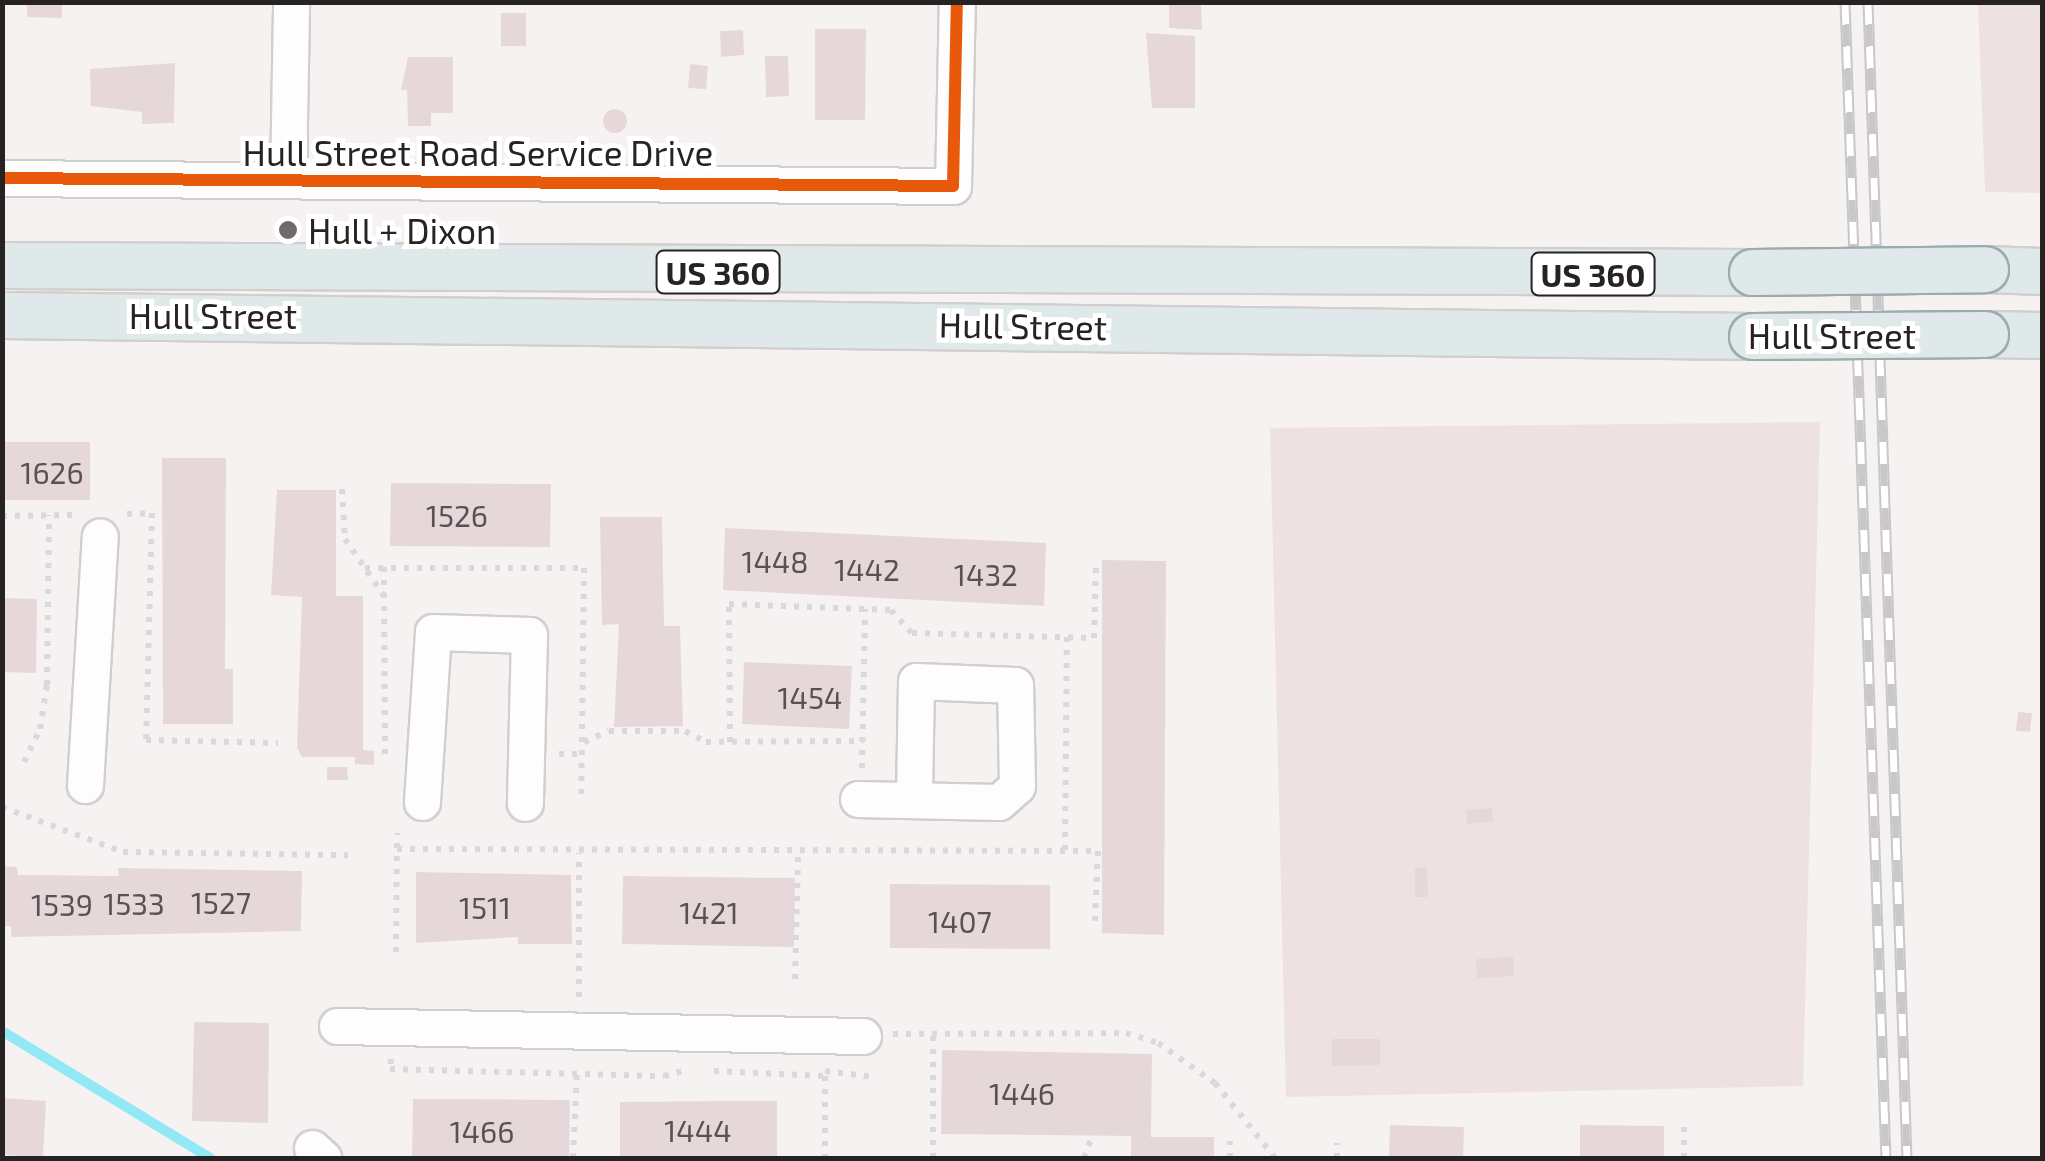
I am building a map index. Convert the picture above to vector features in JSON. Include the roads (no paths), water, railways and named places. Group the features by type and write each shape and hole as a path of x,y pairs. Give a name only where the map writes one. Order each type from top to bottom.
{"main road":[{"name":"Hull Street","path":"2,265 2042,271"},
{"name":"Hull Street","path":"2,316 1752,336 2042,334"}],"street":[{"path":"288,180 291,2"},
{"name":"Hull Street Road Service Drive","path":"2,178 953,186 957,2"},
{"path":"85,786 101,522"},
{"path":"422,802 433,632 529,635 525,803"},
{"path":"860,787 914,798"},
{"path":"337,1026 876,1035"}],"waterway":[{"path":"2,1031 210,1158"}],"railway":[{"path":"1845,2 1886,1158"},
{"path":"1868,2 1907,1158"}],"place":[{"name":"Hull + Dixon","path":"288,230"}]}
